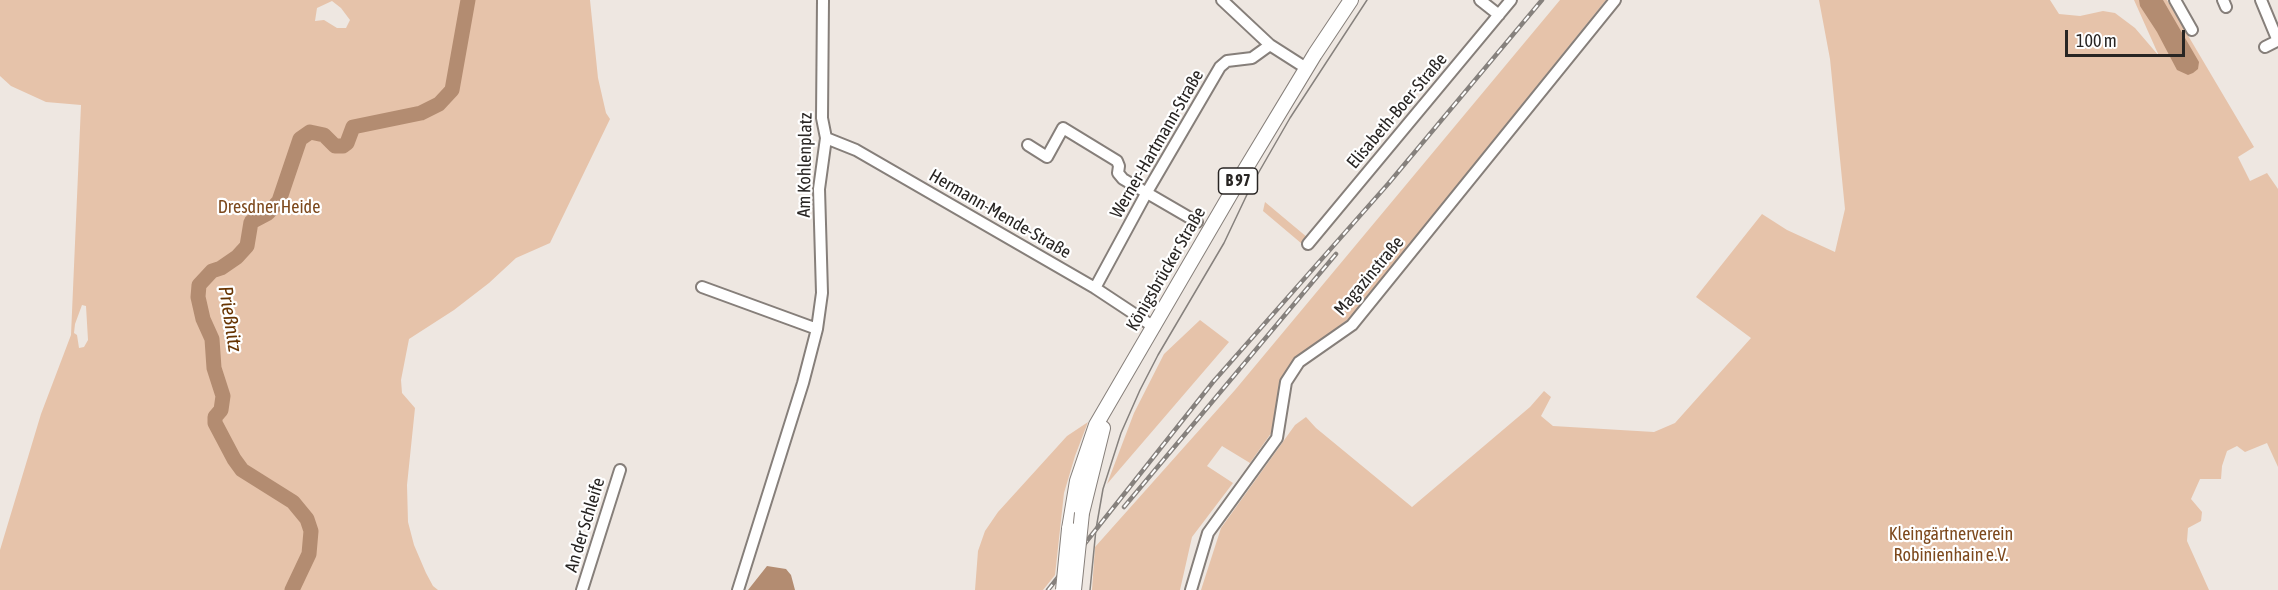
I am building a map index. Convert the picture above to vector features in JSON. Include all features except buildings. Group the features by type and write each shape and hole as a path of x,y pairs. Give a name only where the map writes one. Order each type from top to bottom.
{"main road":[{"name":"Königsbrücker Straße","path":"1063,590 1072,502 1082,461 1096,425 1306,68 1351,0"},
{"name":"Königsbrücker Straße","path":"1074,590 1082,513 1110,404"}],"street":[{"name":"Am Kohlenplatz","path":"738,590 803,383 817,329 822,293 819,189 825,138 822,118 823,0"},
{"path":"1222,0 1270,45 1306,68"},
{"path":"1480,0 1499,15"},
{"name":"Elisabeth-Boer-Straße","path":"1308,244 1511,0"},
{"name":"Magazinstraße","path":"1191,590 1208,532 1277,438 1286,382 1299,362 1352,325 1615,0"},
{"path":"2175,0 2192,30"},
{"path":"2260,0 2278,41 2265,47"},
{"name":"Werner-Hartmann-Straße","path":"1095,288 1147,192 1220,67 1227,61 1252,58 1270,45"},
{"path":"1028,146 1047,157 1063,128 1117,161 1118,173 1123,179 1197,222"},
{"name":"Hermann-Mende-Straße","path":"825,138 856,150 1095,288 1154,327"},
{"path":"702,287 817,329"},
{"name":"An der Schleife","path":"582,590 620,470"}],"green space":[{"name":"Dresdner Heide","path":"0,0 590,0 598,78 606,113 610,119 550,243 516,258 489,283 454,310 409,339 401,380 402,393 415,408 407,485 408,522 414,545 426,573 438,590 0,590 0,550 41,414 71,335 81,105 46,102 11,86 0,76","holes":["332,1 350,20 346,28 337,28 324,20 315,21 317,8","82,305 86,306 88,340 84,347 79,348 77,335 74,333"]},
{"path":"1560,0 1606,0 1351,317 1297,358 1280,382 1272,432 1250,463 1222,446 1207,466 1233,483 1192,537 1180,590 1092,590 1095,547 1235,390"},
{"name":"Kleingärtnerverein Robinienhain e.V.","path":"1819,0 2050,0 2059,14 2080,16 2103,11 2115,13 2135,28 2159,56 2134,0 2167,0 2254,147 2238,157 2250,181 2267,173 2278,189 2278,467 2267,443 2245,452 2237,446 2227,451 2221,479 2200,479 2191,499 2202,512 2201,521 2188,528 2187,541 2209,590 1201,590 1221,528 1295,425 1306,417 1316,428 1412,507 1530,407 1544,391 1551,397 1541,416 1553,426 1654,432 1675,423 1751,338 1696,297 1762,214 1787,230 1835,252 1845,209 1830,59"},
{"path":"1265,202 1314,243 1308,249 1263,211"},
{"path":"1200,320 1229,342 1107,484 1134,413 1164,354"},
{"path":"1088,422 1064,493 1055,575 1043,590 975,590 978,551 985,531 998,512 1067,436"}],"shaded area":[{"path":"2139,0 2163,0 2199,62 2198,69 2193,73 2188,75 2177,70 2140,6"},
{"path":"767,566 786,569 791,575 795,590 748,590"}],"waterway":[{"name":"Prießnitz","path":"292,590 309,554 311,531 307,519 293,502 242,470 215,423 215,417 221,410 223,396 214,368 212,339 203,319 198,297 199,285 212,271 237,257 247,246 251,222 268,213 279,201 300,139 310,132 324,135 335,146 343,146 347,143 353,127 421,113 439,104 452,90 468,0"}],"tram line":[{"path":"1090,590 1096,529 1103,489 1121,433 1140,390 1224,243 1252,184 1290,118 1367,0"}],"railway":[{"path":"1048,590 1213,382 1388,184 1542,0"},
{"path":"1124,507 1336,254"}]}
